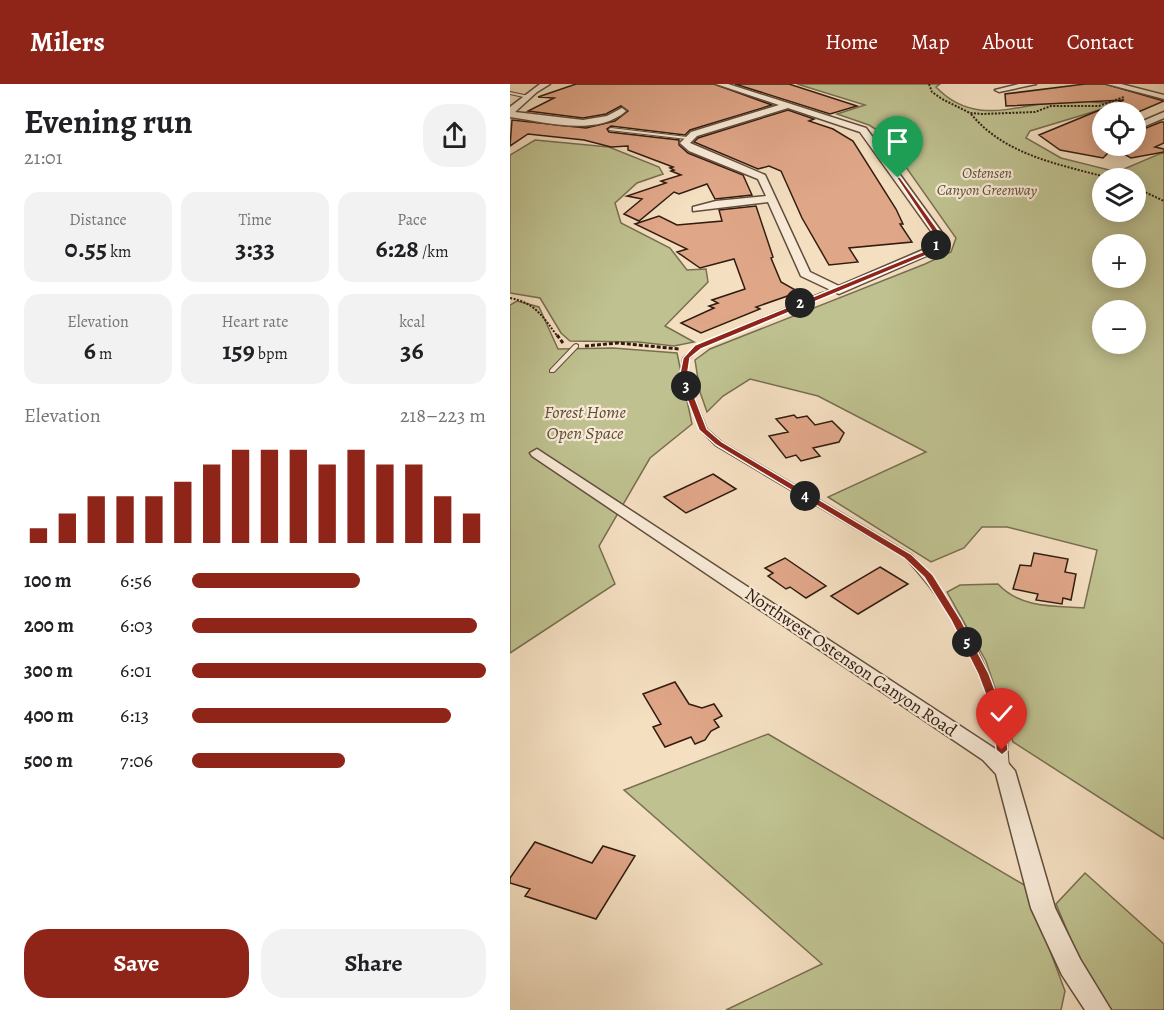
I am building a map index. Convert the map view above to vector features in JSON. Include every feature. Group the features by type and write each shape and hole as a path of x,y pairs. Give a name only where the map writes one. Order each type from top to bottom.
{"street":[{"path":"510,113 534,90 546,84"},
{"path":"720,84 788,105 863,130 938,234 938,243 929,251 839,290 804,274 758,174 692,149 685,143 687,138 788,105"},
{"path":"999,90 1032,84"},
{"path":"1111,84 1164,97"},
{"path":"510,113 586,122 613,118 622,111"},
{"path":"1146,123 1164,115"},
{"path":"697,208 771,199"},
{"name":"Northwest Ostenson Canyon Road","path":"537,453 990,755 1005,771"},
{"path":"1005,771 1043,908 1071,967 1099,1010"}],"lane":[{"path":"510,93 528,97"},
{"path":"611,129 644,135 687,138"},
{"path":"839,290 823,294 698,347 686,358 683,378 704,430 739,457 908,556 928,575 956,620 984,674 998,714 1005,771"},
{"path":"552,371 576,346"}],"path":[{"path":"929,84 936,96 970,113 1035,112 1051,106 1099,106 1142,92"},
{"path":"970,113 979,126 1005,143 1042,159 1092,173"},
{"path":"1146,193 1164,201"},
{"path":"510,298 530,302 539,307 563,343 576,346 618,343 665,348 698,347"}],"green space":[{"name":"Ostensen Canyon Greenway","path":"797,84 940,84 936,87 952,100 968,108 985,110 1003,110 1057,101 1095,102 1092,102 1092,112 1030,131 1026,138 1061,158 1101,168 1092,168 1092,222 1146,222 1146,168 1126,168 1164,152 1164,839 1013,742 986,661 947,592 960,585 998,584 1016,598 1027,602 1084,608 1097,550 1007,527 982,527 964,548 931,562 828,497 926,452 818,396 750,379 723,396 707,412 700,392 695,360 710,349 951,252 956,238 882,133 869,125 837,114 865,105"},
{"path":"1130,95 1149,95 1126,102 1110,102"},
{"path":"535,140 609,147 659,167 663,174 637,183 615,203 621,223 670,248 687,270 706,269 708,282 665,326 694,342 674,346 638,342 570,341 561,333 540,298 510,293 510,155"},
{"name":"Forest Home Open Space","path":"517,301 539,307 558,349 613,348 677,353 692,424 650,458 599,546 615,584 510,653 510,305"},
{"path":"768,734 1026,886 1065,991 1061,1010 726,1010 822,964 624,790"},
{"path":"1085,873 1164,944 1164,1010 1110,1010 1092,990 1056,904"}],"building":[{"path":"576,84 714,84 772,105 690,130 685,135 611,126 607,129 609,132 679,140 679,145 688,153 743,175 752,195 715,199 707,184 679,194 674,192 639,221 624,214 642,199 627,196 666,183 661,181 681,175 671,171 674,170 670,168 673,167 628,150 628,146 611,147 584,140 528,134 510,146 512,120 586,128 615,121 628,111 621,106 606,114 583,118 528,111 554,98 538,97"},
{"path":"735,84 789,84 857,106 830,114"},
{"path":"1085,84 1105,84 1164,101 1146,109 1146,102 1119,102 1124,100 1006,106 1005,94"},
{"path":"788,110 814,119 809,121 833,129 853,141 896,209 903,224 900,224 912,242 849,248 858,262 829,265 802,218 781,171 769,166 758,169 694,142 698,138"},
{"path":"1092,113 1092,156 1060,150 1039,135"},
{"path":"1161,122 1164,122 1164,143 1155,147 1164,149 1164,152 1146,155 1146,128"},
{"path":"756,206 773,257 771,258 781,282 799,292 756,307 760,309 701,333 681,323 714,308 709,306 718,303 712,300 745,289 734,259 700,268 677,252 687,249 635,224 659,216 677,225 722,221 719,210"},
{"path":"794,415 797,418 807,416 815,425 832,421 844,433 839,442 813,448 820,456 801,461 796,455 786,458 769,436 788,432 776,419"},
{"path":"713,474 736,489 686,513 664,497"},
{"path":"1034,553 1068,559 1065,572 1076,574 1071,600 1063,598 1062,604 1036,600 1038,594 1013,589 1020,565 1031,566"},
{"path":"785,558 826,586 806,598 790,587 786,589 768,576 773,573 765,568"},
{"path":"880,567 908,584 858,614 831,596"},
{"path":"675,682 689,704 702,708 714,704 722,716 714,720 719,727 711,731 705,740 695,744 691,737 665,747 653,727 661,724 643,694"},
{"path":"535,842 592,863 603,846 635,856 596,919 525,896 530,889 510,883 510,878"}],"route":[{"path":"898,178 938,234 938,243 929,251 698,347 686,358 683,378 704,430 719,444 908,556 928,575 956,620 984,674 998,714 1002,750"}]}
